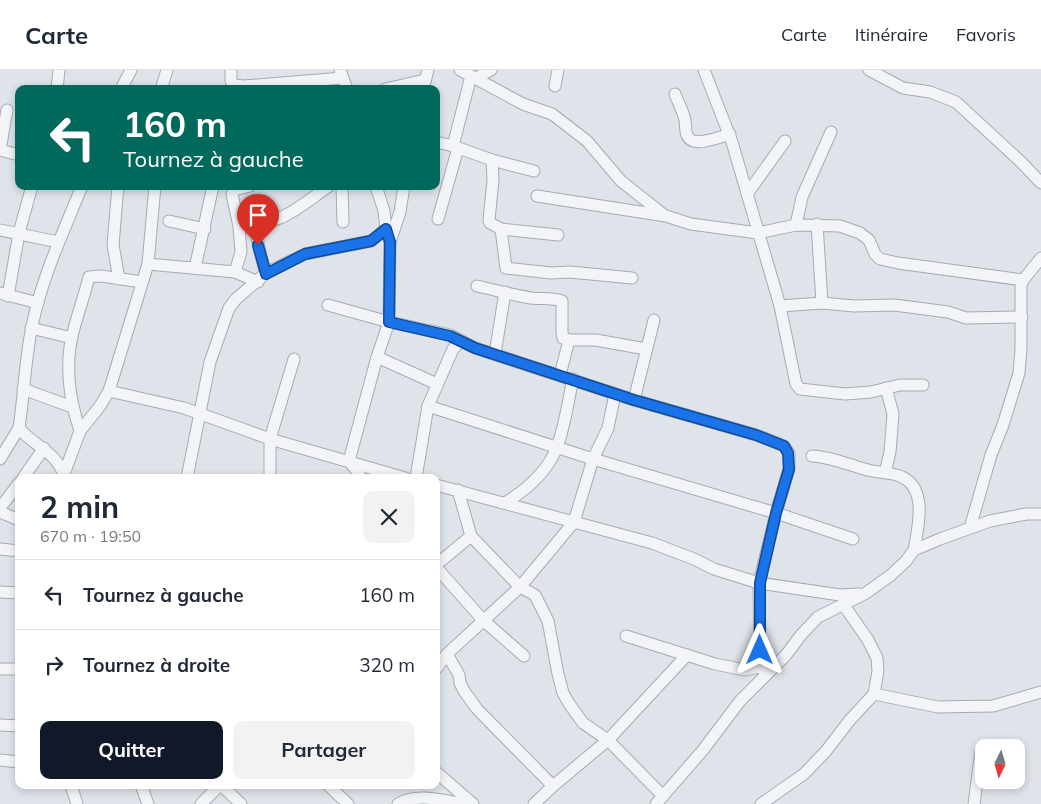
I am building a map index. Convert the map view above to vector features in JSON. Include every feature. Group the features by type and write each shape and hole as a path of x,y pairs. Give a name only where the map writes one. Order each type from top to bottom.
{"street":[{"path":"57,85 59,70"},
{"path":"123,85 130,70"},
{"path":"162,85 167,70"},
{"path":"231,70 231,81 234,85"},
{"path":"460,70 523,104 552,114 586,141 622,181 666,216"},
{"path":"474,77 491,70"},
{"path":"554,86 558,70"},
{"path":"704,70 730,134 780,306 796,384 800,389 845,394 871,392 900,385 923,385"},
{"path":"869,70 903,88 930,92 956,102 1041,183"},
{"path":"438,219 474,77"},
{"path":"277,85 343,79"},
{"path":"401,85 425,79"},
{"path":"675,94 684,119 687,136 690,140 694,142 716,139 730,134"},
{"path":"7,110 0,150 15,154"},
{"path":"796,225 802,197 831,132"},
{"path":"747,194 785,141"},
{"path":"440,143 534,172"},
{"path":"492,160 490,223 501,229 558,235"},
{"path":"31,190 4,294 38,303"},
{"path":"0,459 19,428 31,328 46,274 80,190"},
{"path":"118,190 113,245 119,279"},
{"path":"66,474 80,431 100,406 109,391 132,309 148,264 155,190"},
{"path":"195,268 212,190"},
{"path":"234,190 232,194 239,226 241,252 235,272"},
{"path":"262,278 258,245 258,230 260,227 267,222 282,217 323,190"},
{"path":"342,190 343,222"},
{"path":"377,190 384,211 390,242"},
{"path":"349,461 377,357 389,322 390,242 400,212 403,190"},
{"path":"537,196 666,216 691,224 758,233 796,225 840,226 860,233 868,240 875,254 880,259 898,264 1023,280"},
{"path":"169,221 205,229"},
{"path":"817,224 822,302"},
{"path":"188,474 210,362 229,308 236,299 262,278 305,254 371,241 386,229"},
{"path":"501,229 506,268 632,278"},
{"path":"0,230 58,242"},
{"path":"970,528 991,455 1003,425 1018,373 1021,349 1021,286 1023,280 1041,258"},
{"path":"148,264 235,272 262,278"},
{"path":"80,431 72,407 69,371 72,338 89,277 101,276 142,282"},
{"path":"477,286 527,297 562,301 562,332 564,338 568,340 596,340 646,349"},
{"path":"495,354 505,292"},
{"path":"780,306 822,302 854,306 894,305 948,312 966,318 1022,317"},
{"path":"328,305 389,322 438,332 475,348 634,400 756,435 784,446 788,453 789,469 776,513 760,583 763,670"},
{"path":"634,400 654,320"},
{"path":"31,328 72,338"},
{"path":"560,375 568,340"},
{"path":"417,474 428,406 453,349 460,341"},
{"path":"377,357 437,384"},
{"path":"270,474 270,439 294,359"},
{"path":"505,503 518,495 543,471 557,448 573,379"},
{"path":"885,473 890,452 893,414 886,388"},
{"path":"23,389 72,407"},
{"path":"109,391 184,408 270,439 392,474"},
{"path":"440,664 447,654 520,587 574,522 593,460 608,428 615,394"},
{"path":"428,406 593,460 776,513 853,539"},
{"path":"19,428 54,458 64,474"},
{"path":"26,474 44,448"},
{"path":"458,490 472,536 520,587 535,595 548,621 558,674 563,692 570,705 583,723 608,740 660,800 703,750 763,670 786,655 818,617 866,593 891,575 906,561 914,550 919,516 916,490 912,484 901,476 867,470 824,456 812,456"},
{"path":"349,461 359,474"},
{"path":"440,486 652,543 714,569 760,583 840,595 866,593"},
{"path":"0,508 15,488"},
{"path":"0,512 15,518"},
{"path":"914,550 940,538 990,521 1026,514 1041,514"},
{"path":"440,563 472,536"},
{"path":"0,548 15,550"},
{"path":"440,571 483,620 524,656"},
{"path":"0,592 15,593"},
{"path":"761,804 804,774 874,694 878,679 877,658 868,640 843,604"},
{"path":"626,636 715,664 745,670 763,670"},
{"path":"447,654 459,675 464,691 477,709 553,786"},
{"path":"534,804 608,740 687,655"},
{"path":"0,669 15,669"},
{"path":"874,694 938,706 993,706 1041,692"},
{"path":"0,726 15,726"},
{"path":"0,760 15,762"},
{"path":"440,775 473,804"},
{"path":"72,789 78,804"},
{"path":"142,789 148,804"},
{"path":"201,804 216,789"},
{"path":"224,789 241,804"},
{"path":"332,789 348,804"},
{"path":"974,804 976,789"},
{"path":"398,804 407,799 424,798 465,804"}],"route":[{"path":"258,245 266,274 305,254 371,241 386,229 390,242 389,322 422,328 450,336 475,348 634,400 771,439 784,446 788,453 789,469 776,513 760,583 760,650"}]}
